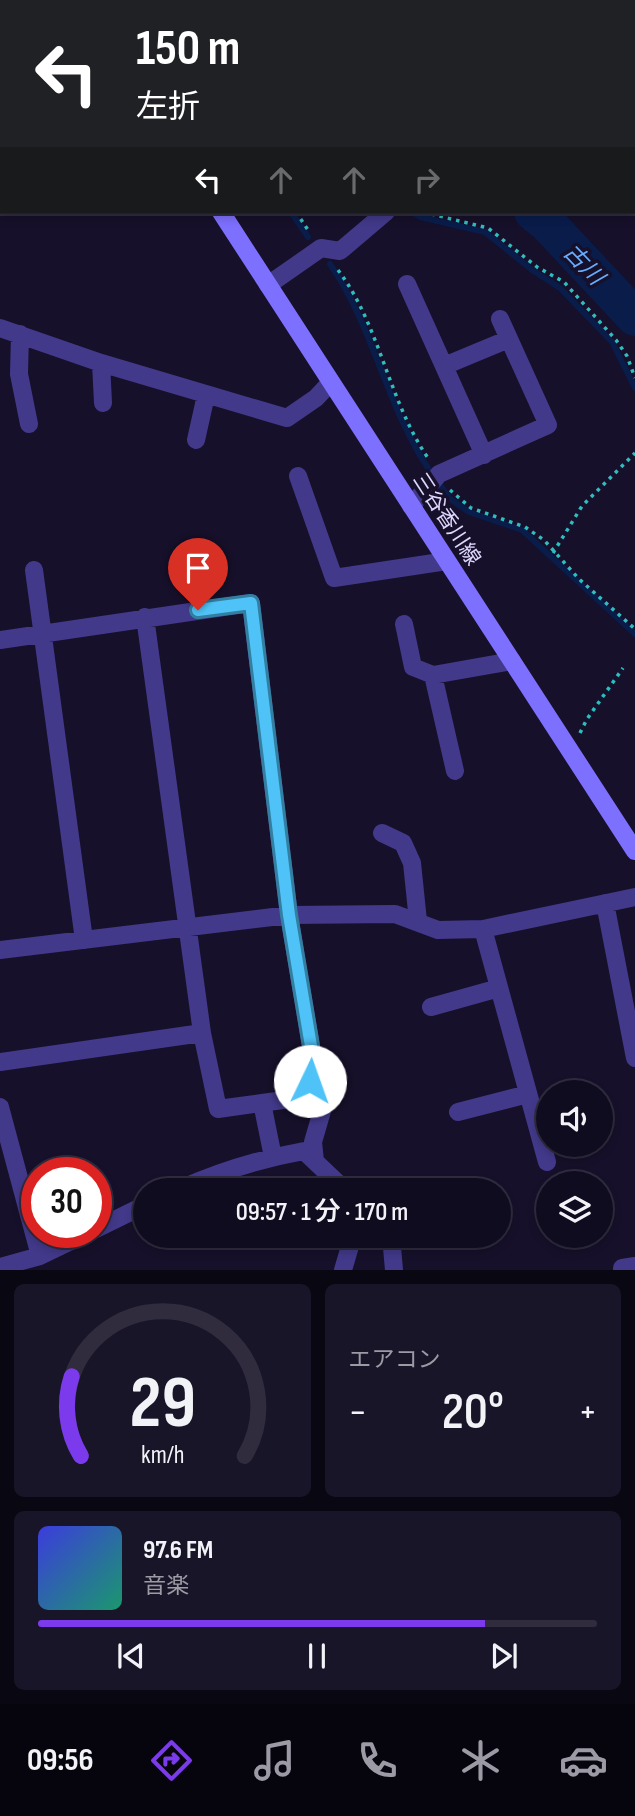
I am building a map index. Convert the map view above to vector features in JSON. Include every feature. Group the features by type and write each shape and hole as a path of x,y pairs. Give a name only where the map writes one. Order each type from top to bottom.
{"main road":[{"name":"三谷香川線","path":"222,214 635,851"}],"street":[{"path":"268,285 321,248 340,251 384,214"},
{"path":"407,284 484,455"},
{"path":"411,506 439,474 548,425 500,319"},
{"path":"0,328 101,363 287,418 316,398 331,382"},
{"path":"20,334 19,374 29,424"},
{"path":"444,366 509,339"},
{"path":"101,363 103,402"},
{"path":"196,440 206,395"},
{"path":"298,476 334,578 447,562"},
{"path":"34,570 84,940"},
{"path":"0,640 251,603 289,915 322,1111 313,1142 315,1161"},
{"path":"145,617 202,1032 218,1109 305,1097 314,1064"},
{"path":"404,624 413,667 433,675 512,661"},
{"path":"433,675 455,771"},
{"path":"382,833 403,843 412,863 418,922"},
{"path":"0,950 289,915 396,914 438,930 483,929 635,897"},
{"path":"605,902 635,1058"},
{"path":"483,929 547,1162"},
{"path":"431,1007 499,988"},
{"path":"0,1062 202,1032"},
{"path":"458,1112 528,1094"},
{"path":"262,1103 273,1157"},
{"path":"0,1107 40,1256"},
{"path":"205,1178 273,1157 304,1151 333,1178"},
{"path":"112,1221 133,1211"},
{"path":"0,1267 40,1256 57,1248"},
{"path":"343,1270 349,1248"},
{"path":"392,1248 394,1270"}],"path":[{"path":"297,214 355,295 410,431 456,498 471,508 525,527 544,540 553,553 635,629"},
{"path":"431,214 488,228 537,267 564,282 616,340 635,378"},
{"path":"553,553 582,506 635,453"},
{"path":"569,750 623,668"}],"waterway":[{"path":"292,214 308,237"},
{"path":"415,214 485,232 532,270 560,288 612,342 635,388"},
{"name":"古川","path":"536,214 635,317"},
{"path":"330,264 358,314 401,418 428,468"},
{"path":"440,485 450,499 469,512 522,530 635,634"}],"route":[{"path":"198,610 251,603 289,915 314,1064 310,1081"}]}
